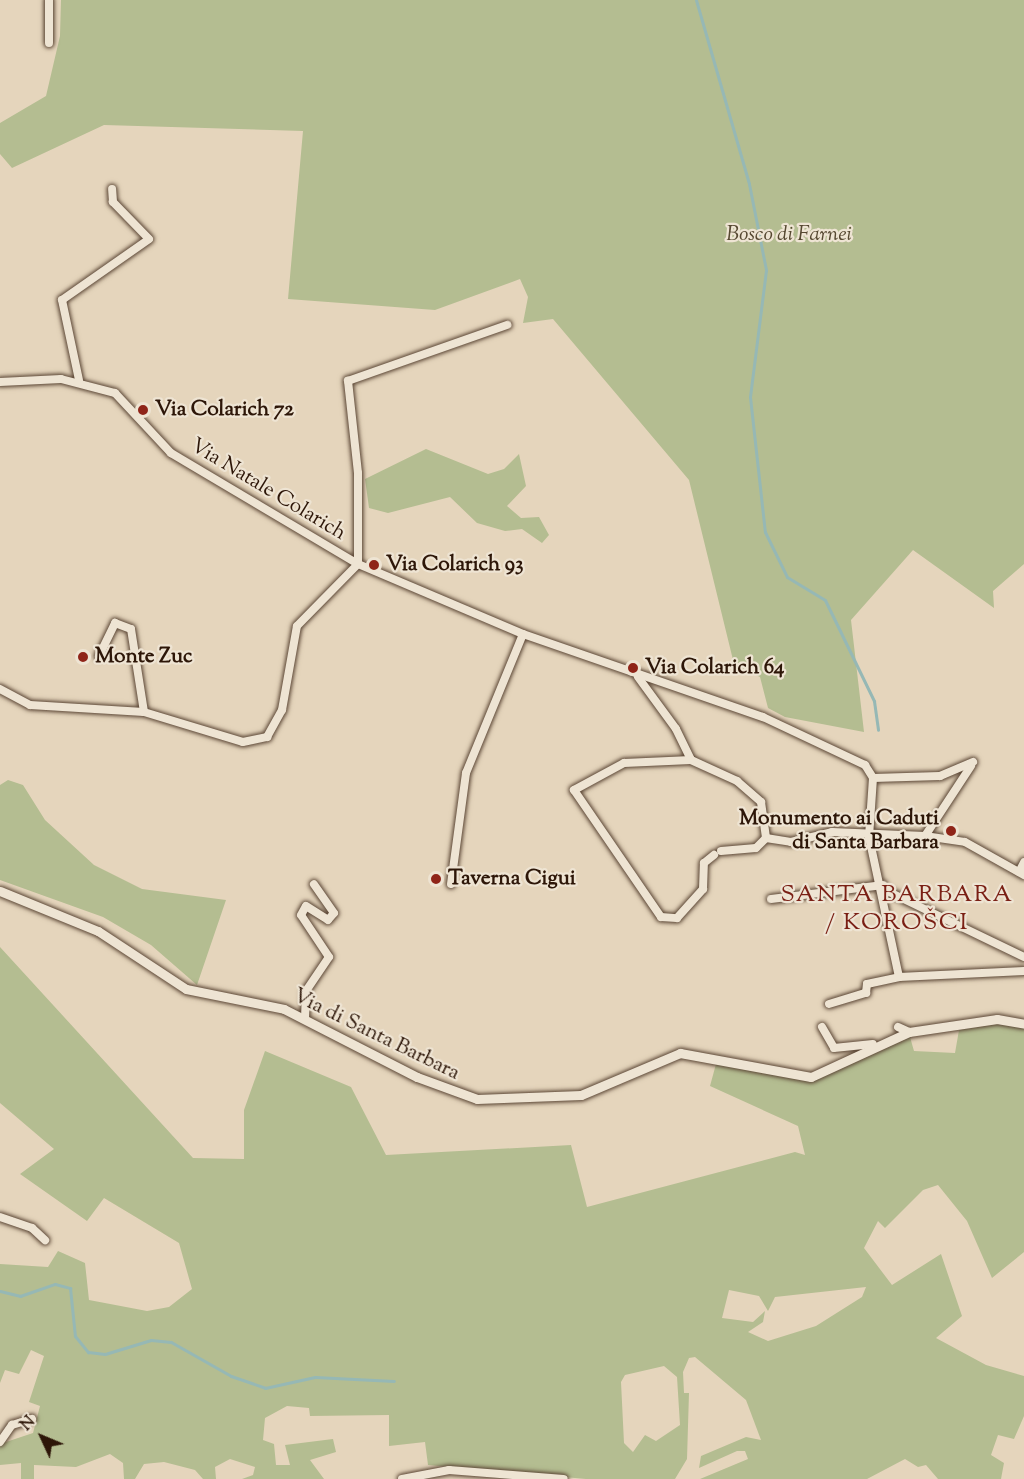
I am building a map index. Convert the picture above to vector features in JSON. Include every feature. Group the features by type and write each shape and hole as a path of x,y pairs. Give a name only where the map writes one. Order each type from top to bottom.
{"street":[{"path":"49,0 49,43"},
{"path":"79,381 62,300 149,239 113,202 112,189"},
{"name":"Via Natale Colarich","path":"0,689 30,705 144,712 243,742 267,737 282,710 297,626 358,564 358,473 348,381 507,325"},
{"name":"Via Natale Colarich","path":"0,382 79,381 124,398 171,453 358,564 523,634 803,734 865,765 873,777"},
{"path":"99,656 115,623 131,629 144,712"},
{"path":"451,884 459,795 523,634"},
{"path":"637,676 676,729 691,760"},
{"path":"691,760 755,794 762,802 765,838 756,848 718,853 704,863 703,889 676,918 661,917 574,790 624,762 691,760"},
{"path":"899,977 884,887 869,837 873,777 940,776 973,762 925,836"},
{"path":"765,838 791,842 832,832 869,837 925,836 965,842 1022,873 1024,862"},
{"path":"305,1019 306,991 329,957 301,915 306,906 328,920 334,913 314,884"},
{"path":"771,899 884,887 1024,957"},
{"name":"Via di Santa Barbara","path":"0,891 98,931 186,989 270,1005 305,1019 417,1077 477,1100 581,1095 680,1053 787,1076 826,1073 873,1044 909,1032 997,1019 1024,1024"},
{"path":"829,1004 866,993 867,984 899,977 1024,971"},
{"path":"822,1027 834,1048 873,1044"},
{"path":"898,1027 909,1032"},
{"path":"0,1217 21,1223 45,1239"},
{"path":"0,1442 12,1425 32,1419"},
{"path":"402,1479 449,1470 564,1479"}],"green space":[{"name":"Bosco di Farnei","path":"61,0 1024,0 1024,564 993,591 994,608 913,550 851,620 864,732 785,717 768,708 760,677 734,664 689,480 553,319 523,323 528,297 520,279 435,310 288,299 303,131 104,125 12,168 0,154 0,123 46,96 60,36"},
{"path":"426,449 488,474 504,469 519,454 526,486 507,506 521,518 539,517 549,535 542,543 522,529 505,531 477,523 450,497 388,513 369,508 365,479"},
{"path":"8,780 23,785 45,820 94,865 142,889 226,900 197,985 151,945 103,917 0,880 0,785"},
{"path":"0,947 193,1158 244,1159 244,1110 265,1051 351,1087 386,1155 571,1145 587,1207 795,1152 805,1155 798,1126 710,1086 716,1064 816,1080 910,1037 914,1051 955,1053 959,1030 1002,1023 1024,1028 1024,1252 992,1278 967,1221 938,1185 923,1190 885,1228 878,1221 864,1248 892,1285 941,1254 962,1316 936,1338 986,1365 1024,1376 1024,1416 1014,1439 998,1435 991,1455 1004,1463 1001,1479 938,1479 926,1465 918,1467 905,1459 867,1479 700,1479 748,1459 745,1451 737,1451 699,1468 701,1456 746,1437 761,1440 746,1400 695,1357 689,1358 683,1372 684,1393 689,1393 687,1459 675,1479 586,1479 428,1465 425,1442 389,1446 389,1415 310,1416 309,1408 287,1406 265,1418 263,1440 274,1444 276,1465 290,1465 285,1445 333,1439 336,1452 310,1460 324,1479 242,1479 253,1475 255,1467 230,1459 215,1467 216,1479 203,1479 195,1470 164,1462 144,1464 135,1479 124,1479 123,1463 110,1454 76,1467 34,1465 34,1479 21,1479 21,1463 0,1465 0,1444 33,1433 40,1406 29,1402 44,1356 31,1350 19,1374 5,1370 0,1383 0,1264 48,1267 58,1251 85,1263 89,1300 147,1311 169,1307 192,1289 179,1243 104,1198 87,1221 20,1174 54,1149 0,1103","holes":["866,1287 862,1297 816,1326 768,1341 748,1332 763,1322 765,1311 753,1322 722,1318 729,1290 759,1296 768,1311 775,1297","664,1366 677,1377 680,1425 656,1441 645,1435 633,1452 624,1443 621,1382 625,1375"]}],"waterway":[{"path":"696,0 749,184 766,270 750,397 765,532 787,577 825,600 874,701 878,730"},
{"path":"0,1291 20,1296 55,1284 70,1288 75,1336 88,1352 105,1354 151,1340 171,1342 231,1376 265,1388 315,1377 394,1381"}],"place":[{"name":"Via Colarich 72","path":"143,410"},
{"name":"Via Colarich 93","path":"374,565"},
{"name":"Monte Zuc","path":"83,657"},
{"name":"Via Colarich 64","path":"633,668"},
{"name":"Monumento ai Caduti di Santa Barbara","path":"951,831"},
{"name":"Taverna Cigui","path":"436,879"}],"district":[{"name":"SANTA BARBARA / KOROŠCI","path":"897,910"}]}
